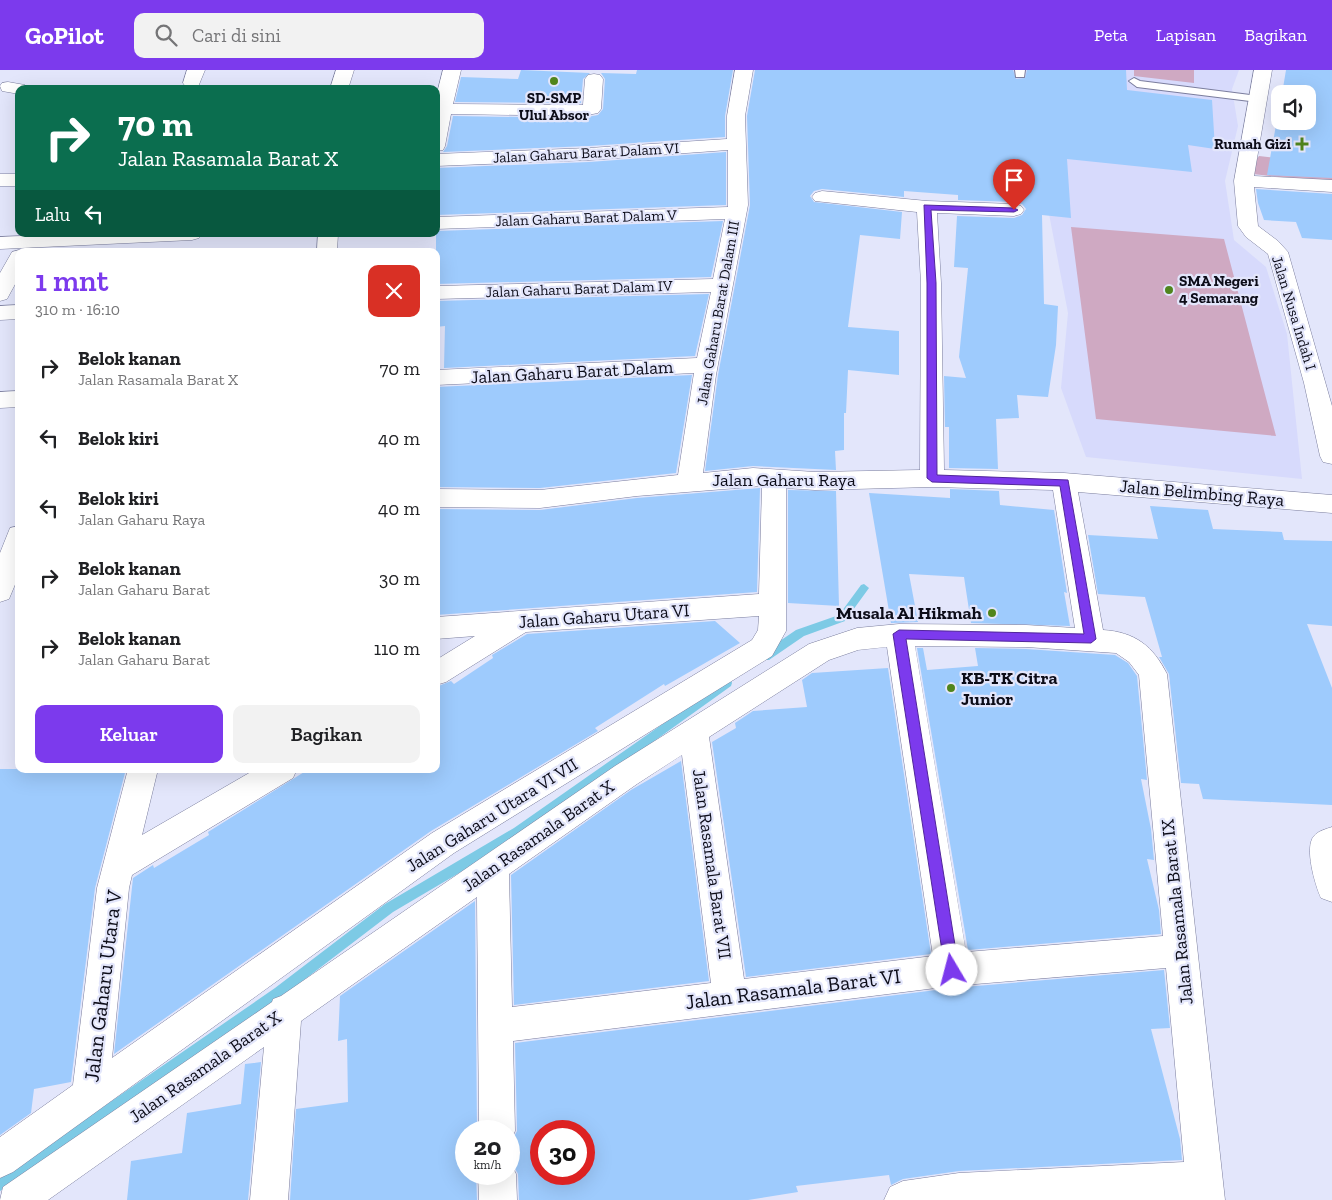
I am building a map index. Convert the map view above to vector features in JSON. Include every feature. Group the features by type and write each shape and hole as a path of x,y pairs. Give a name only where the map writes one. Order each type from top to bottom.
{"street":[{"path":"340,85 344,70"},
{"path":"452,70 441,101 590,110 593,106 594,79"},
{"name":"Jalan Gaharu Barat Dalam III","path":"689,482 707,365 738,205 736,116 744,70"},
{"name":"Jalan Nusa Indah I","path":"1263,70 1244,181 1248,226 1252,233 1271,245 1278,252 1315,383 1332,456"},
{"name":"Jalan Gaharu Barat Dalam VI","path":"440,160 589,154 736,144"},
{"path":"0,180 15,180"},
{"path":"1244,181 1332,186"},
{"path":"822,197 927,207 1014,210"},
{"path":"927,207 931,283 932,478"},
{"name":"Jalan Gaharu Barat Dalam V","path":"440,223 736,212"},
{"path":"43,248 160,237"},
{"path":"0,243 16,248"},
{"path":"0,294 15,264"},
{"name":"Jalan Gaharu Barat Dalam IV","path":"440,293 722,285"},
{"path":"0,313 15,312"},
{"name":"Jalan Gaharu Barat Dalam","path":"440,378 707,365"},
{"path":"0,400 15,399"},
{"name":"Jalan Gaharu Raya","path":"440,498 540,499 752,476 815,481 932,478 1068,482"},
{"name":"Jalan Gaharu Utara VI VII","path":"90,1095 442,844 762,648 772,631 774,478"},
{"path":"1068,482 1104,640"},
{"name":"Jalan Belimbing Raya","path":"1068,482 1332,504"},
{"path":"0,523 15,522"},
{"path":"0,592 15,547"},
{"name":"Jalan Gaharu Utara VI","path":"440,628 773,604"},
{"path":"440,671 519,622"},
{"path":"899,634 952,970"},
{"name":"Jalan Rasamala Barat X","path":"16,1200 51,1186 285,1011 626,775 819,652 857,639 899,634 1104,640"},
{"name":"Jalan Rasamala Barat IX","path":"1104,640 1129,645 1140,655 1153,674 1196,1080 1205,1190"},
{"name":"Jalan Rasamala Barat VII","path":"694,732 730,997"},
{"name":"Jalan Gaharu Utara V","path":"0,1159 90,1095 113,888 142,773"},
{"path":"120,865 275,773"},
{"path":"1332,841 1325,846 1332,887"},
{"path":"493,867 497,1120"},
{"name":"Jalan Rasamala Barat VI","path":"495,1026 952,970 1181,951"},
{"path":"269,1200 285,1011"},
{"path":"497,1185 498,1200"},
{"path":"903,1200 959,1192 1205,1190"}],"lane":[{"path":"1134,81 1137,84 1258,99"}],"shaded area":[{"name":"SMA Negeri 4 Semarang","path":"832,70 1239,70 1232,89 1238,126 1225,181 1234,240 1266,267 1287,334 1302,479 1086,457 1061,388 1068,313 1041,172"},
{"path":"1134,70 1194,70 1194,83 1134,76"},
{"path":"1259,156 1332,165 1332,183 1253,174 1254,163"},
{"path":"1071,227 1224,239 1276,436 1096,419"}],"building":[{"path":"521,70 590,73 583,79 581,103 455,102 461,77 518,79"},
{"path":"637,70 733,70 725,116 725,137 589,146 443,152 447,146 453,116 582,118 598,115 603,109 605,79 601,73 636,74"},
{"path":"755,70 1013,70 1016,79 1025,78 1027,70 1126,70 1127,90 1212,100 1215,149 1188,145 1192,172 1067,159 1071,218 1042,215 1044,304 1058,306 1056,345 1048,397 1017,395 1019,418 996,419 998,469 949,468 949,427 945,427 944,376 966,378 959,357 968,268 954,267 957,216 1014,218 1022,215 1026,209 1022,204 1014,202 958,200 958,195 904,191 904,197 822,189 814,191 810,196 814,202 902,212 900,239 860,235 848,327 899,331 899,375 848,370 846,413 844,413 844,450 835,451 836,470 753,466 705,471 718,375 750,205 747,116"},
{"path":"1286,70 1332,70 1332,178 1267,175 1275,130 1316,130 1316,85 1284,85"},
{"path":"726,152 726,205 440,215 440,168 589,162"},
{"path":"1256,189 1332,194 1332,240 1302,238 1296,222 1264,220 1258,203"},
{"path":"723,221 711,277 440,284 440,248 436,248 436,237 440,237 440,231"},
{"path":"709,294 695,356 444,368 445,326 440,327 440,301"},
{"path":"692,375 676,473 540,488 440,487 440,387"},
{"path":"760,488 757,592 440,615 440,509 540,510 637,498"},
{"path":"950,489 999,491 1000,505 1054,510 1067,593 1064,592 1070,626 971,623 964,577 909,574 918,622 891,623 869,493 950,498"},
{"path":"788,490 836,491 839,606 788,603"},
{"path":"1150,506 1208,510 1213,529 1282,532 1284,540 1332,541 1332,626 1307,624 1332,688 1332,805 1203,799 1199,784 1181,783 1169,674 1159,657 1162,657 1145,597 1098,594 1088,535 1158,539"},
{"path":"715,621 740,643 665,686 664,684 595,728 598,731 431,831 114,1054 133,878 153,865 154,868 209,835 208,832 303,773 440,773 440,685 451,681 454,684 493,658 492,655 527,634"},
{"path":"917,648 923,648 927,670 978,666 975,648 1026,649 1115,655 1128,663 1137,676 1147,780 1141,779 1151,829 1154,860 1147,859 1159,910 1161,934 968,950"},
{"path":"888,668 931,954 746,977 712,742 736,728 735,723 753,711 807,707 802,680 812,673"},
{"path":"681,761 709,981 514,1005 511,875 631,790"},
{"path":"0,769 15,769 15,773 125,773 95,888 71,1082 34,1089 31,1113 0,1135"},
{"path":"475,901 477,1120 455,1120 455,1185 476,1185 477,1200 290,1200 296,1109 348,1102 347,1039 338,1041 340,996"},
{"path":"1164,970 1170,1028 1151,1029 1180,1139 1182,1160 959,1171 903,1179 891,1185 889,1175 796,1186 798,1192 748,1200 519,1200 520,1120 517,1120 515,1043 952,988"},
{"path":"261,1062 248,1200 127,1200 131,1161 182,1153 187,1113 241,1104 245,1064"}],"waterway":[{"path":"765,657 800,633 842,618 864,588"},
{"path":"0,1184 79,1132 279,992 389,908 518,832 727,683"}],"place":[{"name":"SD-SMP Ulul Absor","path":"554,81"},
{"name":"Rumah Gizi","path":"1302,144"},
{"name":"SMA Negeri 4 Semarang","path":"1169,290"},
{"name":"Musala Al Hikmah","path":"992,613"},
{"name":"KB-TK Citra Junior","path":"951,688"}],"route":[{"path":"952,970 924,782 899,634 1091,639 1064,482 932,478 931,283 927,207 1014,210"}]}
